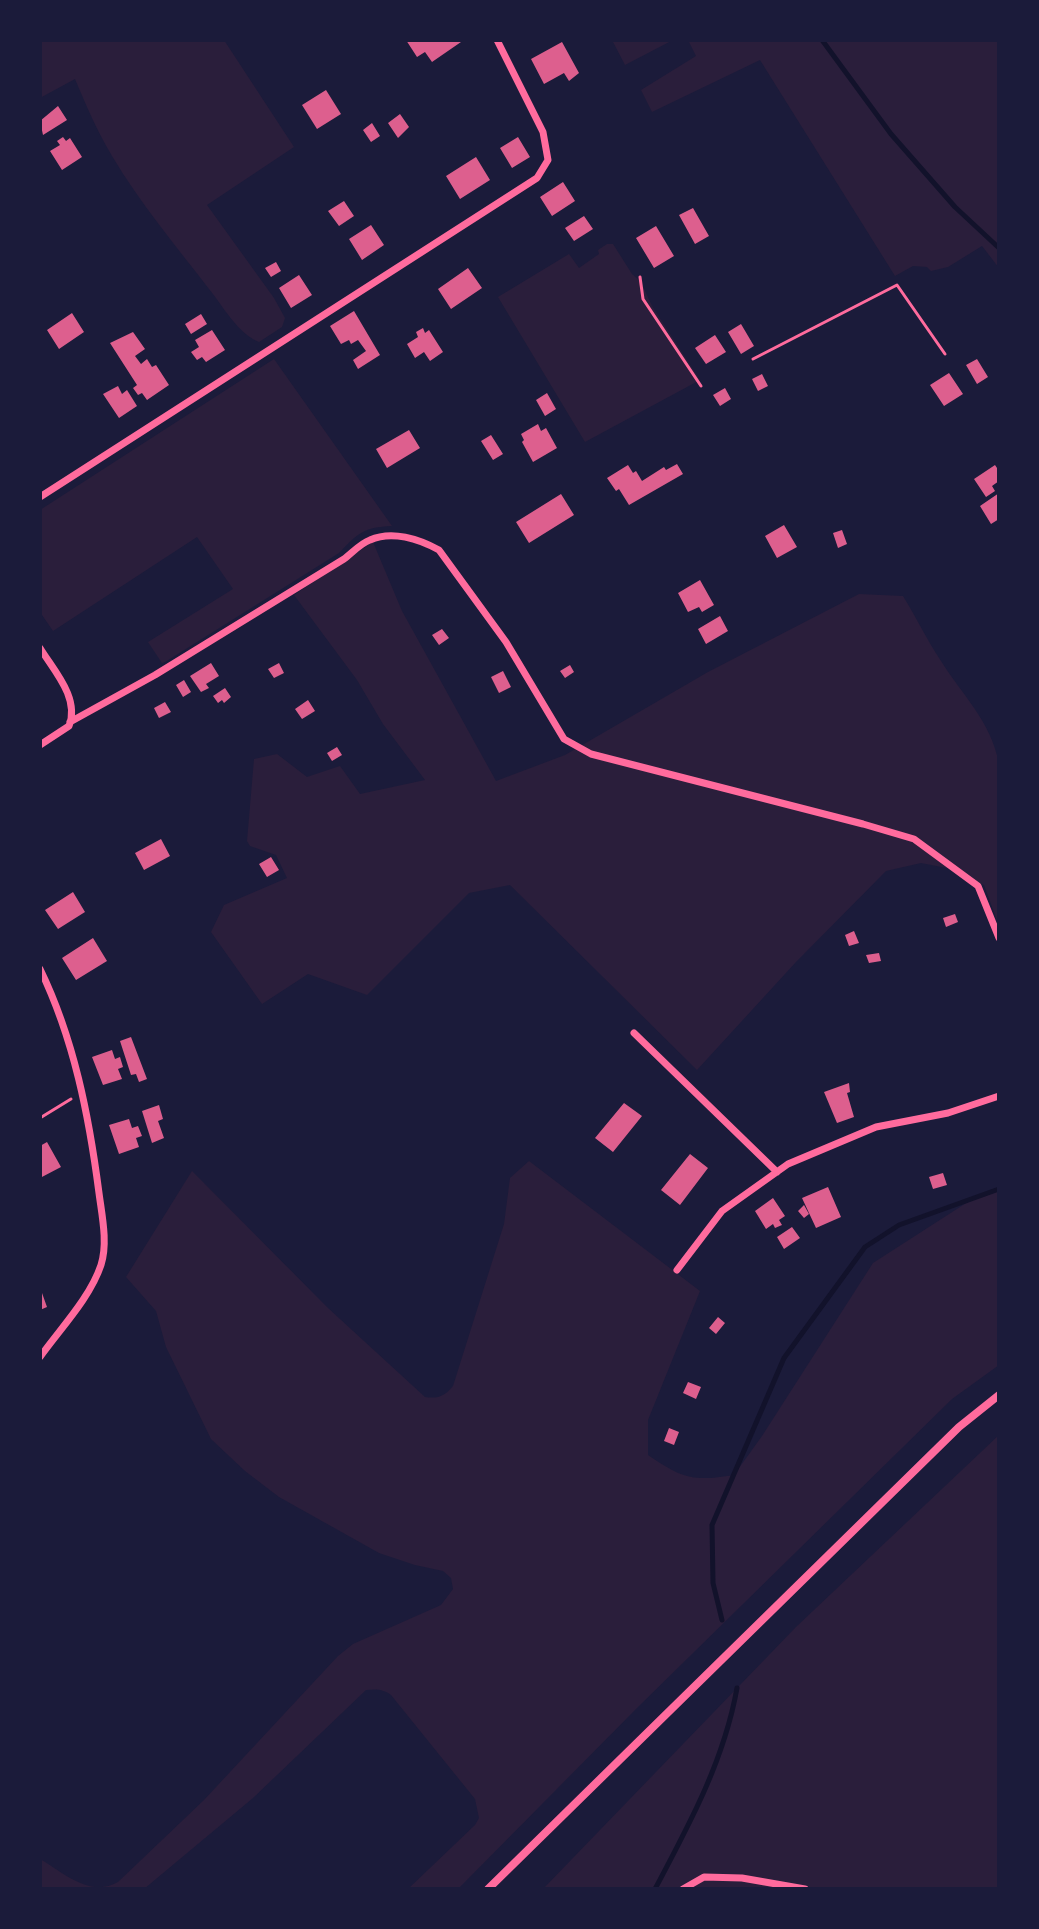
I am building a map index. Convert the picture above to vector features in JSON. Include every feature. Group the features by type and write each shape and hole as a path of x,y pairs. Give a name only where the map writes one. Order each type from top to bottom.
{"street":[{"path":"40,497 537,178 548,160 543,132 497,40"},
{"path":"40,745 70,722 155,675 344,559 370,539 400,536 424,542 439,550 506,642 564,739 591,754 914,839 978,886 999,938"},
{"path":"40,648 70,698 73,710 70,722"},
{"path":"40,969 55,1000 71,1048 94,1156 104,1229 101,1264 86,1293 40,1357"},
{"path":"634,1033 777,1172"},
{"path":"677,1270 722,1211 788,1164 876,1127 948,1113 999,1096"},
{"path":"488,1889 959,1427 999,1395"},
{"path":"683,1889 704,1877 742,1878 805,1889"}],"path":[{"path":"640,277 643,299 701,386"},
{"path":"753,359 897,285 945,354"},
{"path":"40,1118 81,1093"}],"shaded area":[{"path":"40,40 224,40 294,147 207,205 274,298 285,318 282,327 259,342 244,333 231,319 123,173 101,137 75,79 40,98"},
{"path":"612,40 673,40 625,65"},
{"path":"688,40 999,40 999,268 982,246 948,267 931,271 927,267 913,266 895,276 760,60 652,112 641,90 696,56"},
{"path":"607,244 613,244 632,274 641,282 652,306 700,380 585,442 498,297 569,254 579,268"},
{"path":"274,359 392,526 362,532 339,553 162,663 148,642 233,589 197,537 53,631 40,612 40,510"},
{"path":"373,542 402,611 496,781 565,755 708,672 859,594 903,596 936,653 982,721 995,748 999,763 999,926 984,885 947,868 921,863 886,871 796,962 697,1070 510,885 469,893 367,995 308,974 262,1004 211,932 224,905 287,878 276,855 250,846 247,841 254,759 277,754 307,777 340,766 360,794 425,780 294,595"},
{"path":"529,1161 700,1291 648,1420 648,1455 679,1473 697,1478 734,1475 873,1263 974,1198 999,1191 999,1365 952,1399 637,1708 458,1889 408,1889 475,1825 479,1818 475,1799 391,1695 366,1690 253,1798 144,1889 40,1889 40,1859 87,1885 108,1886 118,1882 204,1800 338,1656 353,1644 441,1605 453,1589 451,1578 443,1571 379,1553 279,1497 211,1439 166,1347 156,1311 126,1277 192,1171 328,1308 425,1397 434,1398 453,1386 504,1224 510,1178"},
{"path":"999,1435 999,1889 543,1889 796,1627"}],"building":[{"path":"406,40 461,42 432,62 425,52 417,57"},
{"path":"562,42 579,73 569,81 564,73 544,84 531,59"},
{"path":"326,90 341,114 317,129 302,105"},
{"path":"58,106 67,120 43,135 40,121"},
{"path":"400,114 409,127 398,138 388,123"},
{"path":"372,123 380,136 371,142 363,130"},
{"path":"63,137 66,141 70,138 82,157 62,170 50,151 60,145 57,141"},
{"path":"518,137 530,157 512,168 500,148"},
{"path":"476,157 490,180 460,199 446,176"},
{"path":"563,182 575,201 552,216 540,197"},
{"path":"344,201 354,216 339,226 328,211"},
{"path":"693,208 709,236 695,244 679,215"},
{"path":"584,216 593,229 574,241 565,228"},
{"path":"371,225 384,245 362,260 349,239"},
{"path":"656,226 674,256 654,268 636,238"},
{"path":"276,262 281,271 271,277 265,268"},
{"path":"468,268 482,288 451,309 438,289"},
{"path":"299,275 312,295 291,308 279,288"},
{"path":"354,311 380,355 358,369 353,360 366,351 358,340 341,344 330,326"},
{"path":"72,313 84,332 59,349 47,330"},
{"path":"201,314 207,324 191,334 185,324"},
{"path":"741,324 754,346 741,354 728,332"},
{"path":"423,328 425,333 429,330 443,352 430,361 424,352 415,358 407,344 418,337 416,332"},
{"path":"212,330 225,350 206,362 202,357 197,360 191,352 199,347 195,340"},
{"path":"133,332 145,349 135,356 141,364 147,359 152,367 156,365 169,385 147,400 133,388 137,385 110,343"},
{"path":"715,335 726,352 706,364 695,348"},
{"path":"977,359 988,377 977,384 966,365"},
{"path":"949,373 963,394 944,406 930,385"},
{"path":"762,374 768,386 758,391 752,379"},
{"path":"118,386 122,394 127,390 137,406 119,418 103,394"},
{"path":"725,388 731,399 720,406 713,395"},
{"path":"547,393 556,409 545,416 536,400"},
{"path":"538,424 541,431 546,428 557,448 533,462 521,434"},
{"path":"409,430 420,448 387,468 376,449"},
{"path":"491,435 503,454 493,460 481,441"},
{"path":"677,464 683,474 629,505 607,478 628,465 642,481 664,467 666,470"},
{"path":"995,465 999,471 999,481 992,486 995,491 986,497 974,479"},
{"path":"999,493 999,519 991,524 980,506"},
{"path":"561,494 574,515 529,543 516,522"},
{"path":"784,525 797,547 777,558 765,536"},
{"path":"842,530 847,544 838,548 833,533"},
{"path":"700,580 714,605 702,612 699,607 688,612 678,593"},
{"path":"720,616 728,631 706,644 698,629"},
{"path":"442,629 449,638 439,645 432,635"},
{"path":"211,663 219,676 206,684 209,688 201,692 190,676"},
{"path":"279,663 284,673 274,678 268,669"},
{"path":"570,665 574,672 565,678 560,671"},
{"path":"503,671 511,687 499,693 491,677"},
{"path":"184,680 191,692 183,697 176,685"},
{"path":"225,688 231,697 224,703 222,700 218,703 213,696"},
{"path":"308,700 315,711 302,719 295,709"},
{"path":"165,702 171,712 159,718 154,708"},
{"path":"337,747 342,755 332,761 327,753"},
{"path":"161,839 170,856 144,870 135,853"},
{"path":"271,857 279,870 267,877 259,864"},
{"path":"73,892 85,912 58,929 45,910"},
{"path":"955,914 958,922 946,927 943,918"},
{"path":"854,931 859,943 849,946 845,935"},
{"path":"93,938 107,961 76,980 62,958"},
{"path":"879,953 881,961 869,963 866,955"},
{"path":"131,1037 147,1079 139,1082 136,1074 131,1075 120,1041"},
{"path":"112,1050 115,1059 120,1057 123,1067 118,1069 122,1079 103,1085 92,1057"},
{"path":"849,1083 850,1092 847,1093 854,1117 837,1123 824,1092"},
{"path":"624,1103 642,1116 613,1152 595,1138"},
{"path":"159,1105 163,1119 158,1121 164,1138 152,1143 142,1111"},
{"path":"129,1119 132,1128 138,1126 142,1136 136,1138 139,1147 119,1154 109,1125"},
{"path":"47,1142 61,1167 40,1178 40,1146"},
{"path":"690,1154 708,1168 680,1205 661,1190"},
{"path":"943,1173 947,1185 933,1189 929,1177"},
{"path":"828,1187 841,1217 816,1228 802,1198"},
{"path":"773,1198 785,1216 779,1220 782,1225 775,1228 773,1224 766,1229 755,1211"},
{"path":"804,1205 809,1214 804,1218 798,1211"},
{"path":"792,1227 800,1238 784,1249 777,1237"},
{"path":"40,1294 47,1307 40,1310"},
{"path":"718,1317 725,1323 716,1334 709,1328"},
{"path":"688,1382 701,1387 696,1399 683,1393"},
{"path":"669,1428 679,1432 674,1445 664,1441"}],"waterway":[{"path":"822,40 891,134 955,207 999,248"},
{"path":"722,1620 713,1583 712,1525 784,1358 865,1247 899,1225 999,1189"},
{"path":"655,1889 714,1767 737,1688"}]}
